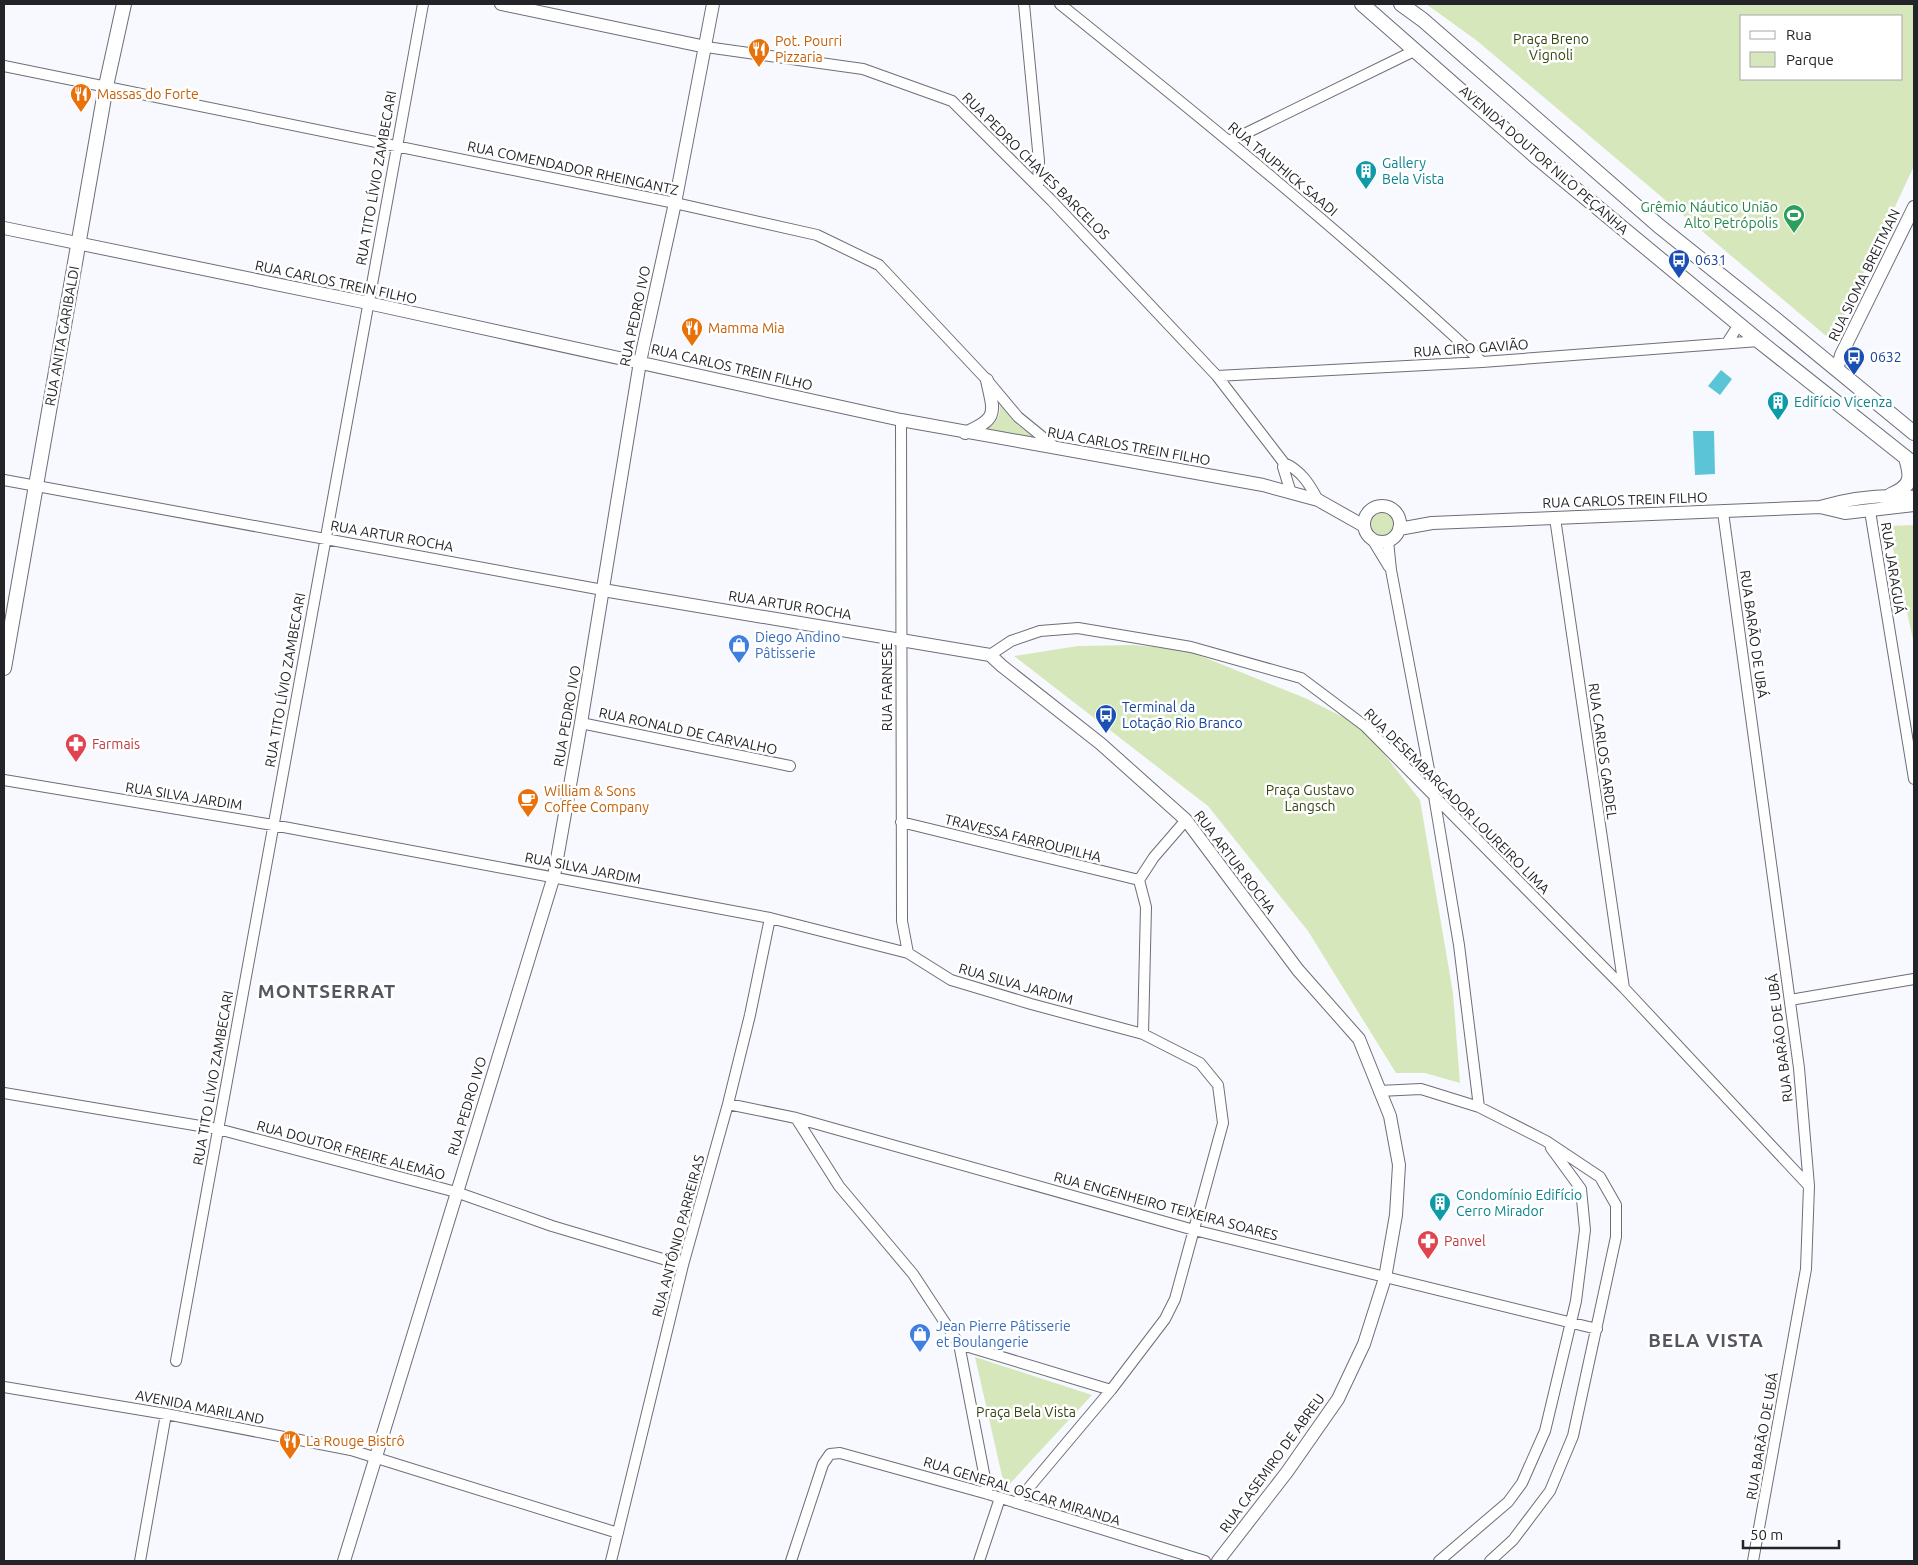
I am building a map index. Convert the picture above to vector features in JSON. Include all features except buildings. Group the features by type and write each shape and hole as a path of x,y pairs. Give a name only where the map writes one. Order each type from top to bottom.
{"main road":[{"name":"RUA ANITA GARIBALDI","path":"4,668 106,86 124,4"},
{"name":"AVENIDA DOUTOR NILO PEÇANHA","path":"1362,4 1526,148 1759,341 1910,461"},
{"name":"AVENIDA DOUTOR NILO PEÇANHA","path":"1401,4 1423,20 1659,226 1914,434"},
{"path":"1891,495 1903,490 1908,483 1910,461"}],"street":[{"name":"RUA TITO LÍVIO ZAMBECARI","path":"176,1361 423,4"},
{"name":"RUA PEDRO CHAVES BARCELOS","path":"501,4 556,10 706,47 863,69 952,101 1038,187 1217,376 1284,464 1291,493"},
{"name":"RUA PEDRO IVO","path":"344,1561 554,876 640,362 675,203 713,4"},
{"path":"1024,4 1039,161 1038,187"},
{"name":"RUA TAUPHICK SAADI","path":"1060,4 1230,141 1420,304 1482,362"},
{"path":"1230,141 1416,50"},
{"name":"RUA COMENDADOR RHEINGANTZ","path":"4,66 675,203 817,235 879,265 1018,417 1057,448"},
{"name":"RUA SIOMA BREITMAN","path":"1833,367 1841,355 1914,207"},
{"name":"RUA CARLOS TREIN FILHO","path":"4,228 368,303 900,420 1262,485 1318,500 1337,509 1364,526"},
{"path":"1727,343 1736,329 1737,322"},
{"name":"RUA CIRO GAVIÃO","path":"1217,376 1482,362 1759,341"},
{"path":"965,433 984,425 991,416 992,404 986,380"},
{"name":"RUA FARNESE","path":"900,420 902,921 908,953"},
{"name":"RUA PEDRO CHAVES BARCELOS","path":"1284,464 1296,469 1310,485 1318,500"},
{"name":"RUA ARTUR ROCHA","path":"4,480 603,590 990,654 1002,666 1101,744 1186,820 1298,970 1359,1039 1379,1091"},
{"name":"RUA CARLOS TREIN FILHO","path":"1399,529 1432,523 1820,507 1843,500 1891,495 1914,497"},
{"path":"1372,539 1383,542 1393,538 1399,529 1399,519 1394,510 1384,506 1374,508 1369,511 1364,520 1366,531 1391,570"},
{"name":"RUA CARLOS TREIN FILHO","path":"1820,507 1845,513 1914,506"},
{"name":"RUA CARLOS TREIN FILHO","path":"1337,509 1369,511"},
{"name":"RUA JARAGUÁ","path":"1870,511 1914,779"},
{"name":"RUA BARÃO DE UBÁ","path":"1723,512 1799,1068 1809,1186 1806,1268 1753,1561"},
{"name":"RUA CARLOS TREIN FILHO","path":"1397,514 1432,523"},
{"name":"RUA CARLOS GARDEL","path":"1554,518 1624,988"},
{"path":"1388,541 1391,570 1434,796 1459,946 1479,1107"},
{"name":"RUA DESEMBARGADOR LOUREIRO LIMA","path":"990,654 1011,641 1040,631 1078,628 1191,647 1301,678 1365,726 1624,988 1809,1186"},
{"name":"RUA RONALD DE CARVALHO","path":"581,723 790,766"},
{"name":"RUA SILVA JARDIM","path":"4,780 273,825 554,876 770,918 908,953 951,980 1143,1034 1200,1063 1218,1085 1223,1123 1175,1299 1166,1319 1111,1390 1016,1503"},
{"path":"1143,1034 1146,907 1139,880 1154,857 1186,820"},
{"name":"TRAVESSA FARROUPILHA","path":"901,822 1139,880"},
{"name":"RUA ANTÔNIO PARREIRAS","path":"611,1561 683,1265 728,1104 750,1015 770,918"},
{"path":"1790,1000 1914,979"},
{"path":"1379,1091 1421,1089 1479,1107 1546,1141 1600,1177 1616,1204 1616,1237 1598,1329 1573,1436 1550,1491 1513,1540 1490,1561"},
{"name":"RUA CASEMIRO DE ABREU","path":"1218,1561 1287,1472 1338,1399 1364,1344 1385,1278 1396,1215 1399,1165 1390,1116 1379,1091"},
{"name":"RUA DOUTOR FREIRE ALEMÃO","path":"4,1093 218,1129 456,1192 552,1226 683,1265"},
{"name":"RUA ENGENHEIRO TEIXEIRA SOARES","path":"728,1104 796,1118 1194,1230 1598,1329"},
{"path":"796,1118 839,1186 913,1274 959,1344 988,1494"},
{"path":"1440,1561 1508,1502 1522,1483 1545,1431 1576,1301 1585,1230 1581,1189 1546,1141"},
{"path":"959,1344 1111,1390"},
{"name":"AVENIDA MARILAND","path":"4,1387 166,1414 351,1450 618,1533"},
{"path":"140,1561 166,1414"},
{"name":"RUA GENERAL OSCAR MIRANDA","path":"791,1561 823,1464 830,1454 840,1453 988,1494 1205,1561"},
{"path":"979,1561 1000,1498"}],"green space":[{"name":"Grêmio Náutico União Alto Petrópolis","path":"1426,4 1914,4 1914,166 1832,341 1476,40"},
{"path":"999,402 1014,422 1040,442 977,432 988,428 996,422 1000,413"},
{"path":"1382,511 1391,515 1395,524 1391,533 1382,537 1373,533 1369,524 1373,515"},
{"path":"1914,525 1914,644 1888,526"},
{"name":"Praça Gustavo Langsch","path":"1133,645 1186,650 1305,698 1363,727 1420,800 1453,993 1460,1083 1425,1073 1396,1073 1308,931 1208,806 1014,656 1078,646"},
{"name":"Praça Bela Vista","path":"975,1357 1092,1395 1005,1489"}],"water":[{"path":"1721,370 1732,379 1720,395 1708,386"},
{"path":"1693,431 1714,431 1715,474 1695,475"}],"place":[{"name":"Pot. Pourri Pizzaria","path":"759,68"},
{"name":"Massas do Forte","path":"81,113"},
{"name":"Gallery Bela Vista","path":"1366,190"},
{"name":"Grêmio Náutico União Alto Petrópolis","path":"1794,234"},
{"name":"0631","path":"1679,279"},
{"name":"Mamma Mia","path":"692,347"},
{"name":"0632","path":"1854,376"},
{"name":"Edifício Vicenza","path":"1778,421"},
{"name":"Diego Andino Pâtisserie","path":"739,664"},
{"name":"Terminal da Lotação Rio Branco","path":"1106,734"},
{"name":"Farmais","path":"76,763"},
{"name":"William & Sons Coffee Company","path":"528,818"},
{"name":"Condomínio Edifício Cerro Mirador","path":"1440,1222"},
{"name":"Panvel","path":"1428,1260"},
{"name":"Jean Pierre Pâtisserie et Boulangerie","path":"920,1353"},
{"name":"La Rouge Bistrô","path":"290,1460"}],"district":[{"name":"MONTSERRAT","path":"327,991"},
{"name":"BELA VISTA","path":"1706,1340"}],"park label":[{"name":"Praça Breno Vignoli","path":"1551,48"}]}
